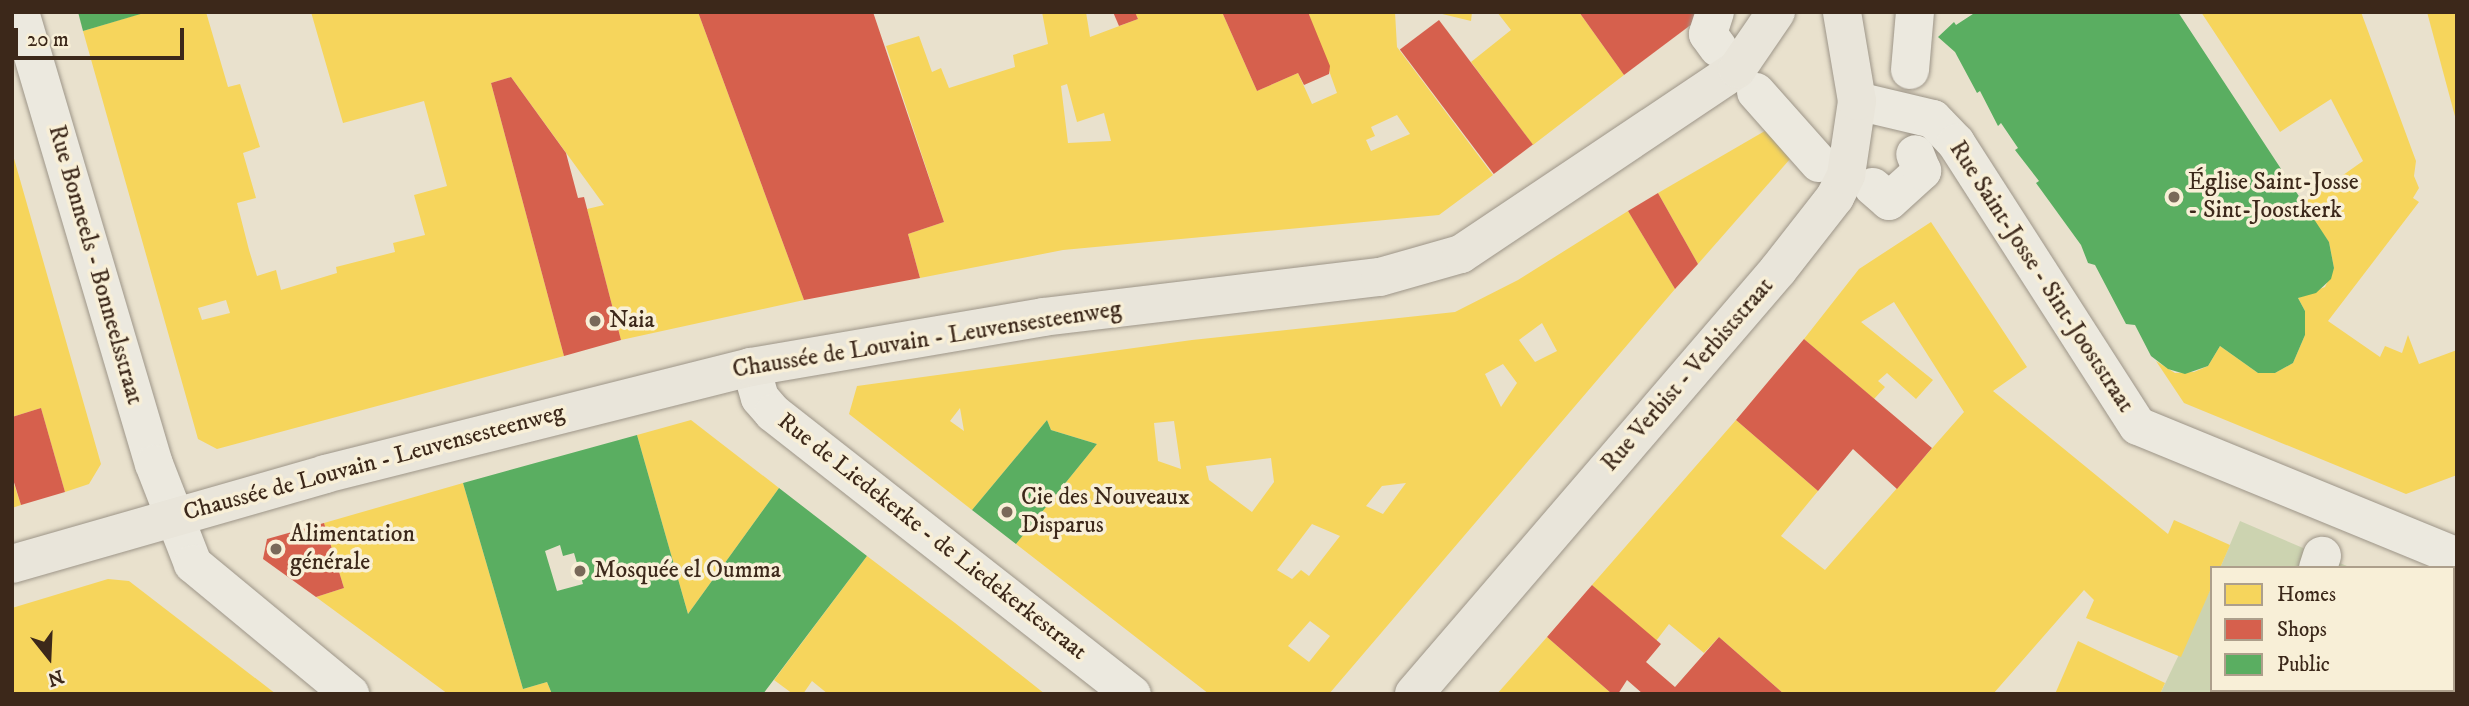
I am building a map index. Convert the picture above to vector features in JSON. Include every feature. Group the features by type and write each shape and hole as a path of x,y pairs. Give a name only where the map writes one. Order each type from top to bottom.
{"main road":[{"name":"Chaussée de Louvain - Leuvensesteenweg","path":"12,564 173,516 751,367 1043,317 1380,277 1461,254 1737,69 1776,12"},
{"name":"Rue Verbist - Verbiststraat","path":"1414,694 1816,225 1846,175 1857,101 1842,12"}],"street":[{"name":"Rue Bonneels - Bonneelsstraat","path":"20,12 173,516 193,564 350,694"},
{"path":"1910,70 1915,12"},
{"path":"1756,92 1819,163"},
{"name":"Rue Saint-Josse - Sint-Jooststraat","path":"1857,101 1933,119 1956,143 2138,426 2452,544"},
{"path":"1872,187 1889,201 1922,171 1915,154"},
{"name":"Rue de Liedekerke - de Liedekerkestraat","path":"751,367 761,398 773,413 1132,694"}],"green space":[{"path":"2240,521 2347,566 2221,566"},
{"path":"2210,590 2210,692 2345,692 2344,694 2160,694"}],"building: Homes":[{"path":"146,12 206,12 228,87 240,84 260,147 243,153 256,198 237,203 249,250 257,276 276,270 281,290 337,273 336,267 395,252 393,243 425,235 414,195 447,186 424,101 343,123 311,12 698,12 804,300 621,340 587,209 604,205 511,77 491,83 564,356 217,449 198,439 83,31","holes":["226,300 230,313 202,320 198,308"]},
{"path":"1042,12 1086,12 1090,37 1138,19 1135,12 1222,12 1257,91 1298,73 1312,104 1337,93 1308,12 1395,12 1397,47 1493,175 1439,215 1063,250 920,278 908,234 944,222 886,46 919,36 932,72 941,68 949,88 1015,67 1013,55 1048,44","holes":["1067,84 1077,122 1104,113 1111,141 1068,143 1061,86","1397,115 1410,134 1371,151 1366,140 1375,136 1371,127"]},
{"path":"1434,12 1472,12 1471,21"},
{"path":"1497,12 1579,12 1624,75 1533,145 1471,62 1511,30"},
{"path":"2201,12 2361,12 2416,161 2414,176 2419,188 2413,198 2419,202 2328,321 2380,357 2385,346 2402,353 2408,335 2419,364 2457,350 2457,475 2406,494 2184,403 2156,361 2175,373 2194,372 2208,366 2220,346 2258,373 2275,373 2293,363 2305,335 2305,311 2298,298 2325,287 2334,268 2329,242 2302,204 2363,161 2331,99 2280,132"},
{"path":"2427,12 2457,12 2457,120 2456,120"},
{"path":"1770,128 1790,159 1698,264 1658,193"},
{"path":"13,155 101,464 89,484 65,492 41,408 12,417"},
{"path":"1628,211 1675,289 1329,694 1209,694 1016,544 1097,444 1051,430 1047,420 972,510 849,414 857,386 1192,340 1455,312 1518,280","holes":["1542,323 1557,351 1535,362 1519,340","1503,364 1517,383 1501,407 1485,374","960,408 964,431 950,421","1174,421 1181,469 1158,461 1154,423","1271,458 1274,482 1252,512 1209,480 1206,466","1406,483 1383,514 1366,506 1382,486","1312,524 1340,536 1309,576 1301,570 1292,579 1277,570","1310,621 1330,636 1309,662 1288,646"]},
{"path":"1931,222 2027,367 1993,391 2168,534 2174,520 2230,545 2221,566 2210,566 2210,591 2181,657 2086,618 2094,600 2084,590 1993,694 1784,694 1719,637 1704,653 1669,624 1656,641 1592,585 1736,420 1818,491 1781,536 1825,570 1964,412 1894,302 1861,322 1933,380 1916,399 1887,373 1878,381 1885,387 1874,399 1804,339 1859,269"},
{"path":"691,420 779,488 688,614 637,435"},
{"path":"12,478 21,505 12,508"},
{"path":"463,483 523,689 547,682 552,694 448,694 316,597 344,588 324,523"},
{"path":"867,556 1045,694 828,694 812,681 803,694 793,694 774,680"},
{"path":"108,579 129,581 276,694 12,694 12,608"},
{"path":"1547,637 1612,694 1497,694"},
{"path":"2078,641 2165,683 2160,694 2055,694"},
{"path":"2455,652 2457,694 2404,692 2455,692"},
{"path":"2221,692 2293,692 2293,694"}],"building: Shops":[{"path":"698,12 873,12 944,222 908,234 920,278 804,300"},
{"path":"1113,12 1135,12 1138,19 1119,26"},
{"path":"1222,12 1308,12 1330,66 1329,74 1304,85 1298,73 1257,91"},
{"path":"1579,12 1702,12 1700,18 1624,75"},
{"path":"1439,20 1533,145 1494,174 1400,49"},
{"path":"511,77 566,153 578,198 584,197 621,340 564,356 491,83"},
{"path":"1658,193 1698,264 1675,289 1628,211"},
{"path":"1804,339 1932,448 1897,489 1853,449 1818,491 1736,420"},
{"path":"41,408 65,492 21,505 12,476 12,417"},
{"path":"324,523 344,588 316,597 263,559 267,539"},
{"path":"1592,585 1661,644 1646,662 1675,687 1719,637 1784,694 1643,694 1627,680 1618,694 1612,694 1547,637"}],"building: Public":[{"path":"78,12 144,12 144,13 83,31"},
{"name":"Église Saint-Josse - Sint-Joostkerk","path":"1976,12 2178,12 2329,242 2334,268 2331,279 2316,293 2298,298 2305,311 2305,335 2293,363 2275,373 2258,373 2220,346 2208,366 2185,374 2168,369 2151,356 2135,325 2126,324 2095,265 2088,263 2081,245 2015,150 2018,148 2001,123 1998,126 1955,52 1938,37 1954,22 1956,25"},
{"path":"1047,420 1051,430 1097,444 1016,544 972,510"},
{"path":"637,435 688,614 779,488 867,556 763,694 552,694 547,682 523,689 463,483","holes":["560,545 563,556 574,553 583,584 557,591 545,551"]}],"place":[{"name":"Église Saint-Josse - Sint-Joostkerk","path":"2174,197"},
{"name":"Naia","path":"595,321"},
{"name":"Cie des Nouveaux Disparus","path":"1007,512"},
{"name":"Alimentation générale","path":"276,549"},
{"name":"Mosquée el Oumma","path":"580,571"}]}
